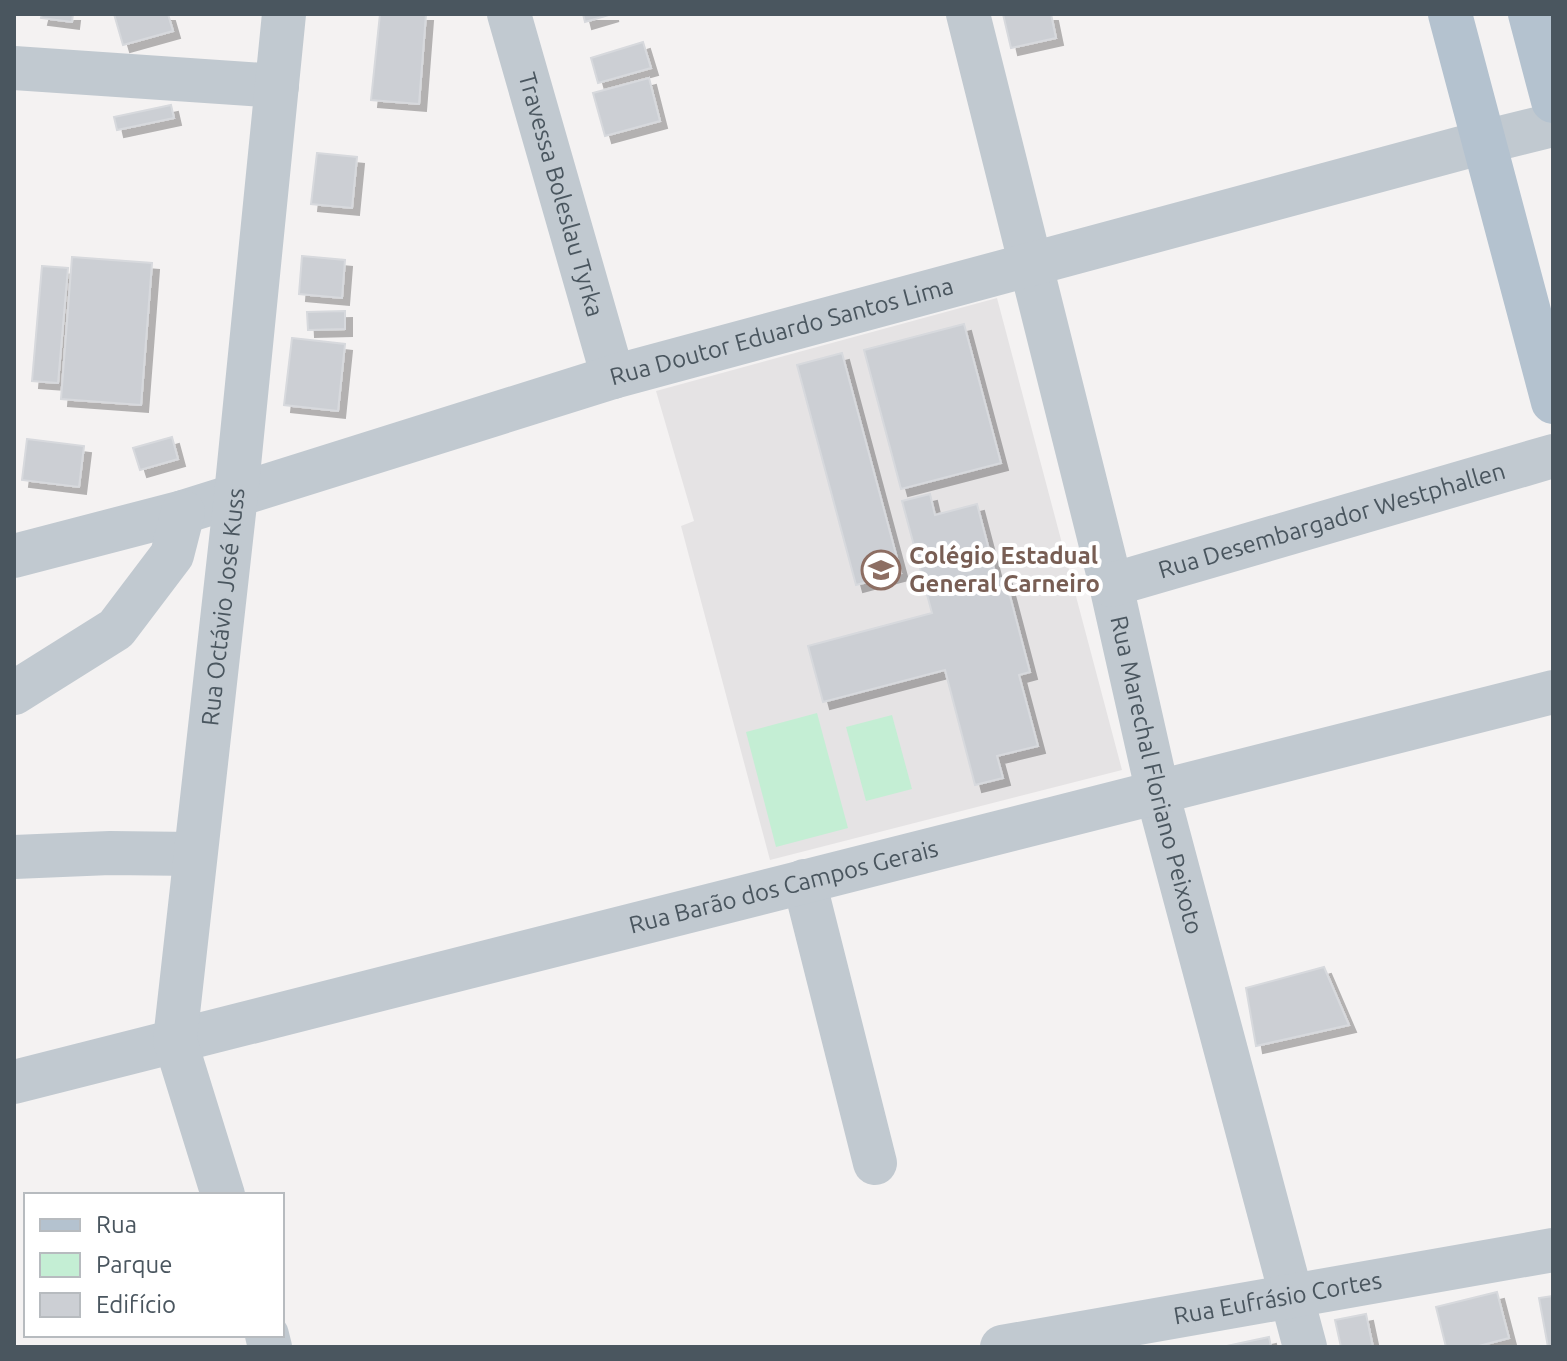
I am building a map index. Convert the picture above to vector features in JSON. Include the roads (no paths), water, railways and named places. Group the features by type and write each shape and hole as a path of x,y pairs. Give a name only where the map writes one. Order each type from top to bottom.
{"main road":[{"path":"1450,14 1553,402"},
{"path":"1530,14 1553,101"}],"street":[{"name":"Rua Octávio José Kuss","path":"222,1193 175,1040 236,495 284,14"},
{"name":"Travessa Boleslau Tyrka","path":"509,14 613,377"},
{"name":"Rua Marechal Floriano Peixoto","path":"968,14 1111,585 1157,792 1305,1347"},
{"path":"14,68 277,86"},
{"name":"Rua Doutor Eduardo Santos Lima","path":"14,556 183,512 613,377 1553,125"},
{"name":"Rua Desembargador Westphallen","path":"1111,585 1553,456"},
{"path":"14,693 116,629 172,555 183,512"},
{"name":"Rua Barão dos Campos Gerais","path":"14,1082 1553,692"},
{"path":"14,857 110,853 195,854"},
{"path":"804,881 875,1163"},
{"name":"Rua Eufrásio Cortes","path":"1002,1347 1553,1250"}],"place":[{"name":"Colégio Estadual General Carneiro","path":"881,570"}]}
